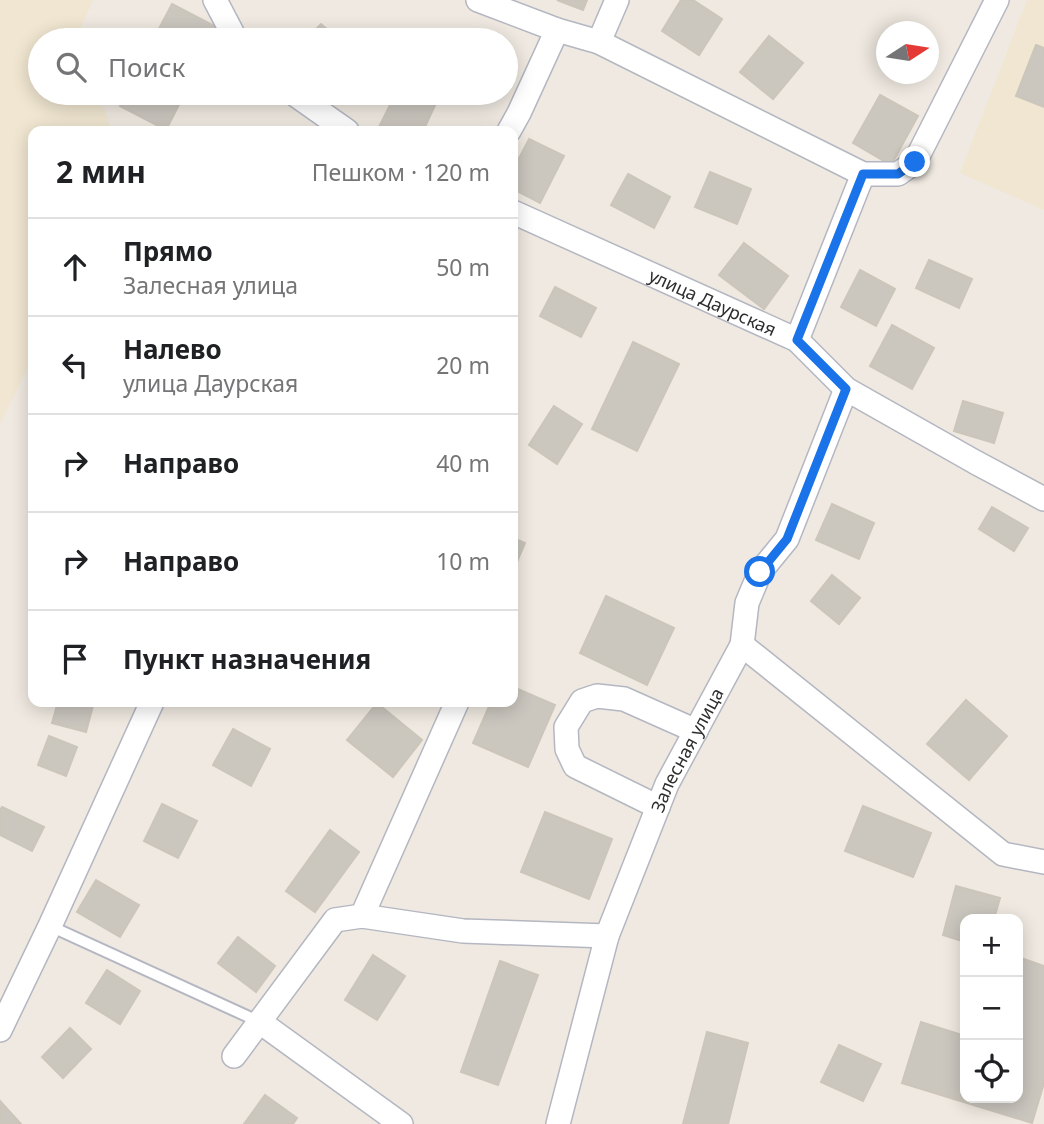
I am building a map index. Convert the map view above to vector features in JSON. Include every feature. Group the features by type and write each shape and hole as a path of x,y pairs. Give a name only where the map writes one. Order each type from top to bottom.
{"street":[{"path":"215,0 230,28"},
{"path":"478,0 557,30 599,42 863,174 898,174 915,162 997,0"},
{"path":"599,42 617,0"},
{"path":"512,126 557,30"},
{"path":"310,105 340,126"},
{"path":"797,340 863,174"},
{"name":"улица Даурская","path":"518,214 797,340 846,389 1044,499"},
{"name":"Залесная улица","path":"558,1124 607,936 667,784 742,645 747,603 760,572 787,539 846,389"},
{"path":"742,645 1003,854 1044,862"},
{"path":"658,807 575,766 567,750 566,727 582,701 597,695 624,699 696,731"},
{"path":"0,1030 150,707"},
{"path":"362,916 455,707"},
{"path":"234,1056 335,920 362,916 463,930 607,936"},
{"path":"260,1022 401,1124"}],"lane":[{"path":"50,926 260,1022"}],"shaded area":[{"path":"0,0 93,0 80,28 28,28 28,105 99,105 105,109 110,126 28,126 28,367 0,424"},
{"path":"1027,0 1044,0 1044,210 960,173"}],"building":[{"path":"557,0 587,0 583,10"},
{"path":"681,0 693,0 722,19 699,55 662,31"},
{"path":"172,4 218,28 159,28"},
{"path":"769,36 803,63 773,99 740,72"},
{"path":"1036,45 1044,48 1044,107 1016,96"},
{"path":"880,95 918,116 891,165 853,143"},
{"path":"179,105 168,126 158,126 120,106"},
{"path":"390,105 435,105 425,126 380,126"},
{"path":"529,139 564,156 540,203 518,192 518,160"},
{"path":"710,172 751,189 737,224 695,207"},
{"path":"628,174 670,197 654,228 611,205"},
{"path":"744,243 788,276 764,309 719,275"},
{"path":"929,260 972,279 959,308 916,288"},
{"path":"860,270 895,289 876,326 841,307"},
{"path":"555,287 596,308 581,337 540,316"},
{"path":"892,325 934,348 912,389 870,366"},
{"path":"633,342 679,364 637,451 592,429"},
{"path":"963,401 1003,413 994,443 954,431"},
{"path":"554,406 582,424 557,464 529,445"},
{"path":"832,504 874,523 859,559 816,540"},
{"path":"992,507 1028,528 1014,551 979,529"},
{"path":"518,540 525,543 518,559"},
{"path":"832,575 860,598 839,624 811,601"},
{"path":"606,596 674,628 647,685 580,653"},
{"path":"518,689 555,705 528,767 473,743 489,707 518,707"},
{"path":"966,700 1007,736 969,780 927,744"},
{"path":"57,707 93,707 86,732 52,723"},
{"path":"374,707 382,707 422,740 393,777 347,740"},
{"path":"233,729 270,749 251,786 213,765"},
{"path":"49,736 77,747 66,776 38,765"},
{"path":"162,804 197,821 178,858 144,841"},
{"path":"863,806 931,833 913,877 845,851"},
{"path":"2,807 44,827 32,851 0,835"},
{"path":"545,812 612,839 589,899 521,872"},
{"path":"330,830 359,852 315,912 286,891"},
{"path":"96,880 139,905 120,937 77,912"},
{"path":"956,886 1000,898 995,914 960,914 960,940 943,935"},
{"path":"238,937 275,966 256,992 218,963"},
{"path":"373,955 405,976 377,1020 345,1000"},
{"path":"1023,959 1044,966 1044,1083 1032,1123 967,1103 1023,1103"},
{"path":"500,961 538,975 498,1085 461,1072"},
{"path":"107,970 140,991 120,1024 86,1003"},
{"path":"921,1022 960,1034 960,1101 902,1083"},
{"path":"70,1028 91,1049 63,1078 42,1057"},
{"path":"707,1032 748,1043 728,1124 683,1124"},
{"path":"839,1045 881,1064 863,1101 821,1082"},
{"path":"265,1095 297,1118 293,1124 244,1124"},
{"path":"0,1101 21,1124 0,1124"}],"route":[{"path":"760,572 787,539 846,389 797,340 863,174 898,174 915,162"}]}
